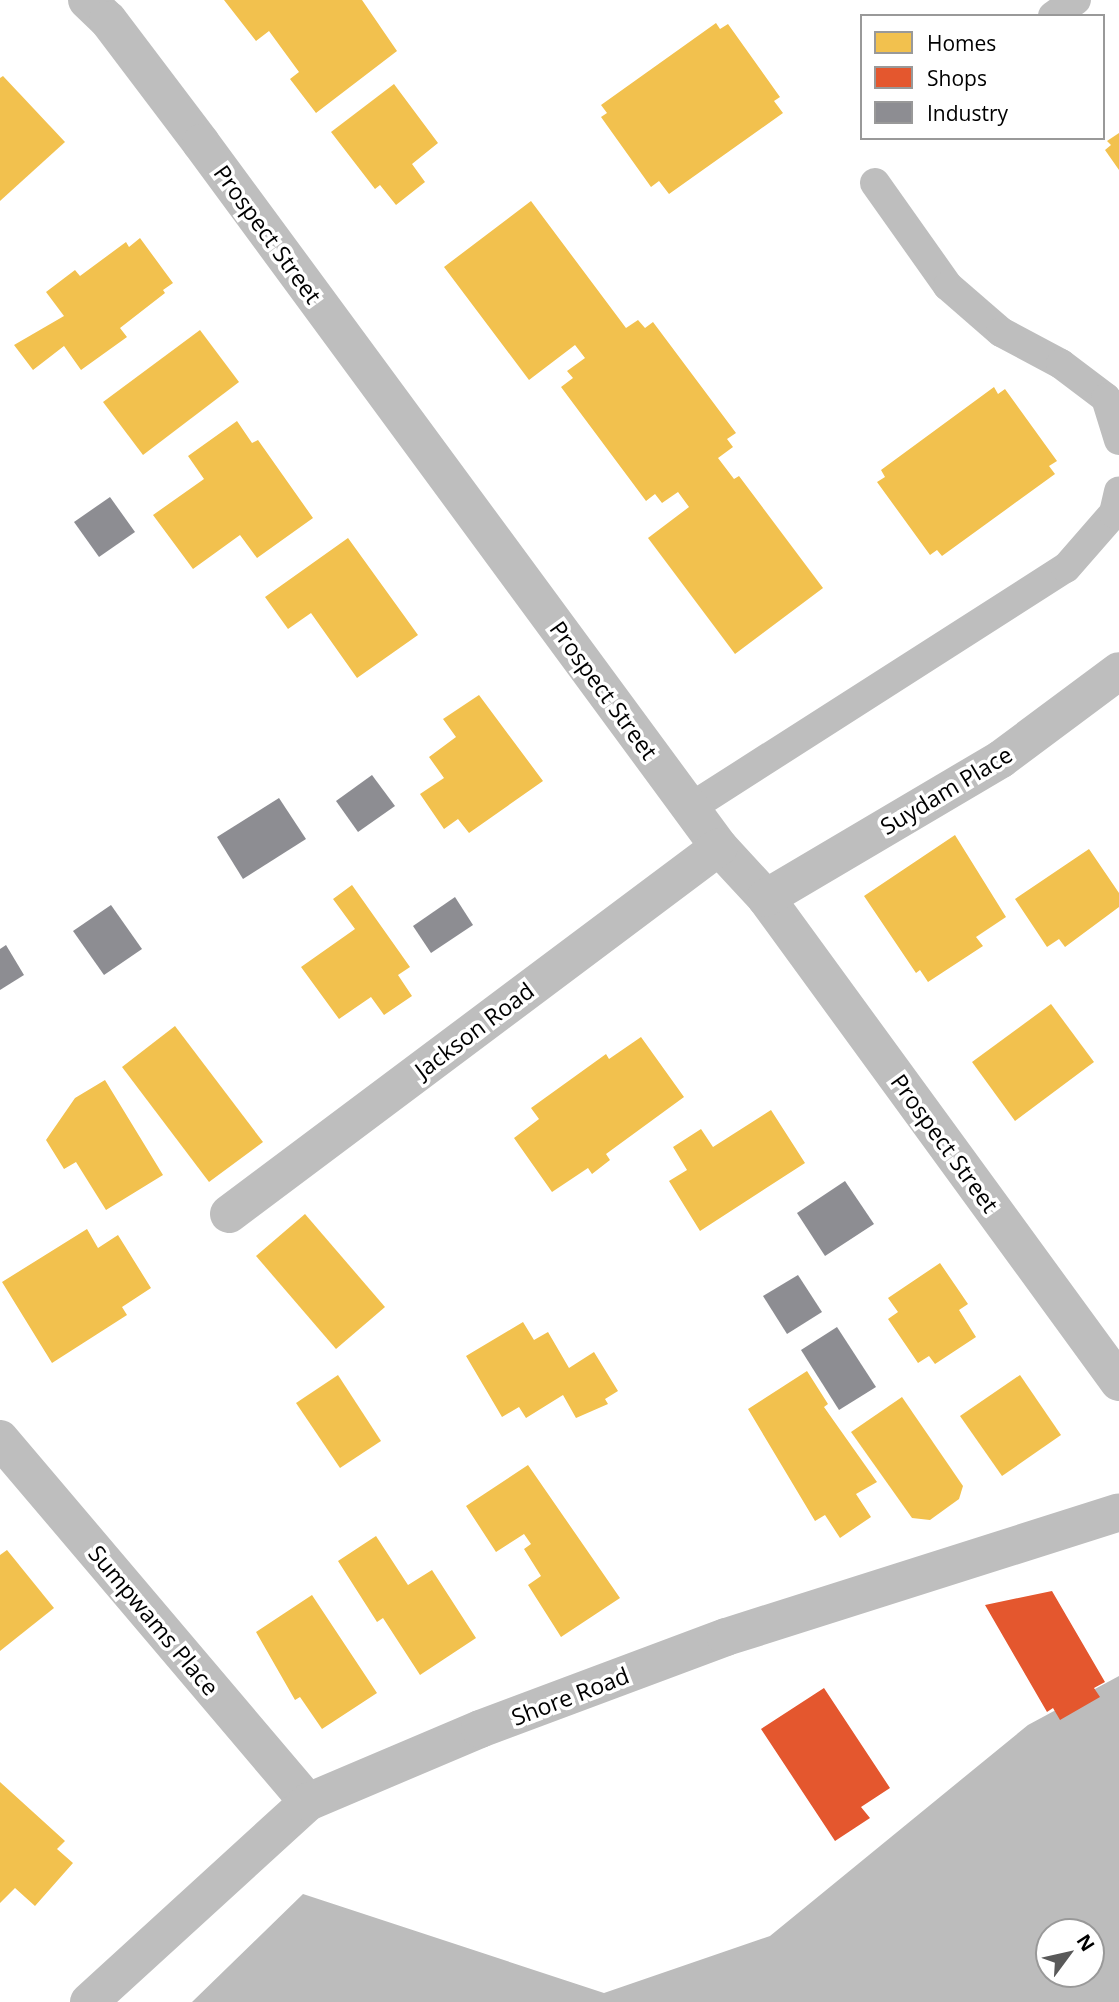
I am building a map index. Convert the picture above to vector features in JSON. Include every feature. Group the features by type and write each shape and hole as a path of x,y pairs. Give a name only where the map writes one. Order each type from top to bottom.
{"street":[{"name":"Prospect Street","path":"87,0 108,20 201,143 690,808 719,846 766,898 1119,1382"},
{"name":"Suydam Place","path":"766,898 1001,759 1119,671"},
{"name":"Jackson Road","path":"229,1213 719,846"},
{"name":"Sumpwams Place","path":"0,1438 308,1802"},
{"name":"Shore Road","path":"89,2002 308,1802 480,1729 726,1637 1119,1512"}],"lane":[{"path":"875,183 948,285 1001,332 1061,364 1106,398 1119,440"},
{"path":"690,808 1066,568 1114,513 1119,492"}],"shaded area":[{"path":"1119,1676 1119,2002 192,2002 303,1894 604,1993 770,1936 1028,1725"}],"building: Homes":[{"path":"224,0 362,0 397,51 316,113 290,79 299,72 269,31 256,41"},
{"path":"716,23 720,29 728,24 780,97 774,101 783,113 669,194 659,181 651,187 601,117 607,113 601,105"},
{"path":"3,76 65,142 0,201 0,78"},
{"path":"394,84 438,143 412,164 425,182 396,205 380,185 375,189 331,132"},
{"path":"1119,133 1119,170 1105,150 1111,145 1107,141"},
{"path":"531,201 626,328 638,320 645,328 653,322 736,433 727,439 733,447 718,458 734,479 739,476 823,588 735,654 648,538 689,507 678,492 662,503 655,494 646,501 561,387 573,378 567,371 585,358 575,345 529,380 444,267"},
{"path":"140,238 173,283 163,290 165,293 120,328 127,337 81,370 64,346 33,370 14,345 64,316 46,292 75,270 80,276 126,242 129,247"},
{"path":"200,330 239,382 143,455 103,402"},
{"path":"994,387 998,394 1005,389 1057,461 1049,466 1055,474 942,556 937,550 930,555 877,482 885,477 881,470"},
{"path":"237,421 252,443 258,440 313,518 257,558 240,535 193,569 153,515 204,479 188,456"},
{"path":"348,538 418,635 357,678 311,613 288,629 265,597"},
{"path":"479,695 543,781 469,833 458,819 444,829 420,794 444,778 429,757 456,737 443,719"},
{"path":"955,835 1006,917 976,937 983,946 928,982 920,970 916,973 864,896"},
{"path":"1089,849 1119,893 1119,907 1065,947 1059,939 1047,947 1015,899"},
{"path":"352,885 410,967 398,975 412,996 384,1015 371,997 339,1019 301,967 355,929 333,899"},
{"path":"1051,1004 1094,1062 1015,1121 972,1062"},
{"path":"175,1026 263,1142 209,1182 122,1067"},
{"path":"641,1037 684,1097 606,1154 610,1160 592,1174 588,1168 552,1192 514,1138 539,1119 531,1108 606,1054 609,1059"},
{"path":"105,1080 163,1175 106,1210 76,1162 64,1169 46,1140 75,1098"},
{"path":"771,1110 805,1163 700,1231 669,1181 687,1170 673,1147 701,1129 713,1147"},
{"path":"305,1214 385,1307 336,1349 256,1256"},
{"path":"87,1229 98,1248 118,1235 151,1288 122,1307 127,1315 52,1363 2,1282"},
{"path":"940,1263 968,1304 959,1310 976,1337 935,1364 929,1356 918,1363 888,1319 898,1312 888,1298"},
{"path":"523,1322 534,1340 548,1332 569,1368 594,1352 618,1391 605,1399 608,1404 576,1418 563,1395 526,1418 519,1407 502,1417 466,1356"},
{"path":"807,1371 828,1404 824,1407 877,1482 856,1494 871,1517 840,1538 825,1515 815,1521 748,1409"},
{"path":"338,1375 381,1441 340,1468 296,1403"},
{"path":"1020,1375 1061,1435 1002,1476 960,1416"},
{"path":"902,1397 963,1486 959,1499 930,1520 912,1518 851,1432"},
{"path":"528,1465 620,1598 561,1637 528,1585 541,1576 524,1549 531,1544 524,1534 496,1552 466,1506"},
{"path":"376,1536 408,1585 432,1570 476,1638 420,1675 383,1618 377,1622 338,1561"},
{"path":"7,1550 54,1608 0,1651 0,1555"},
{"path":"312,1595 377,1693 322,1729 300,1697 295,1700 256,1632"},
{"path":"0,1782 65,1841 57,1849 73,1863 35,1906 15,1888 0,1903"}],"building: Shops":[{"path":"1052,1591 1105,1682 1094,1688 1100,1697 1060,1720 1053,1708 1047,1712 985,1605"},
{"path":"824,1688 890,1788 861,1807 870,1818 835,1841 761,1729"}],"building: Industry":[{"path":"110,497 135,532 99,557 74,522"},
{"path":"372,775 395,806 358,832 336,801"},
{"path":"279,798 306,839 243,879 217,837"},
{"path":"455,897 473,925 431,953 413,926"},
{"path":"111,905 142,949 104,975 73,931"},
{"path":"6,945 24,975 0,990 0,949"},
{"path":"845,1181 874,1224 825,1256 797,1213"},
{"path":"798,1275 822,1312 787,1334 763,1296"},
{"path":"837,1327 876,1387 839,1410 801,1350"}]}
